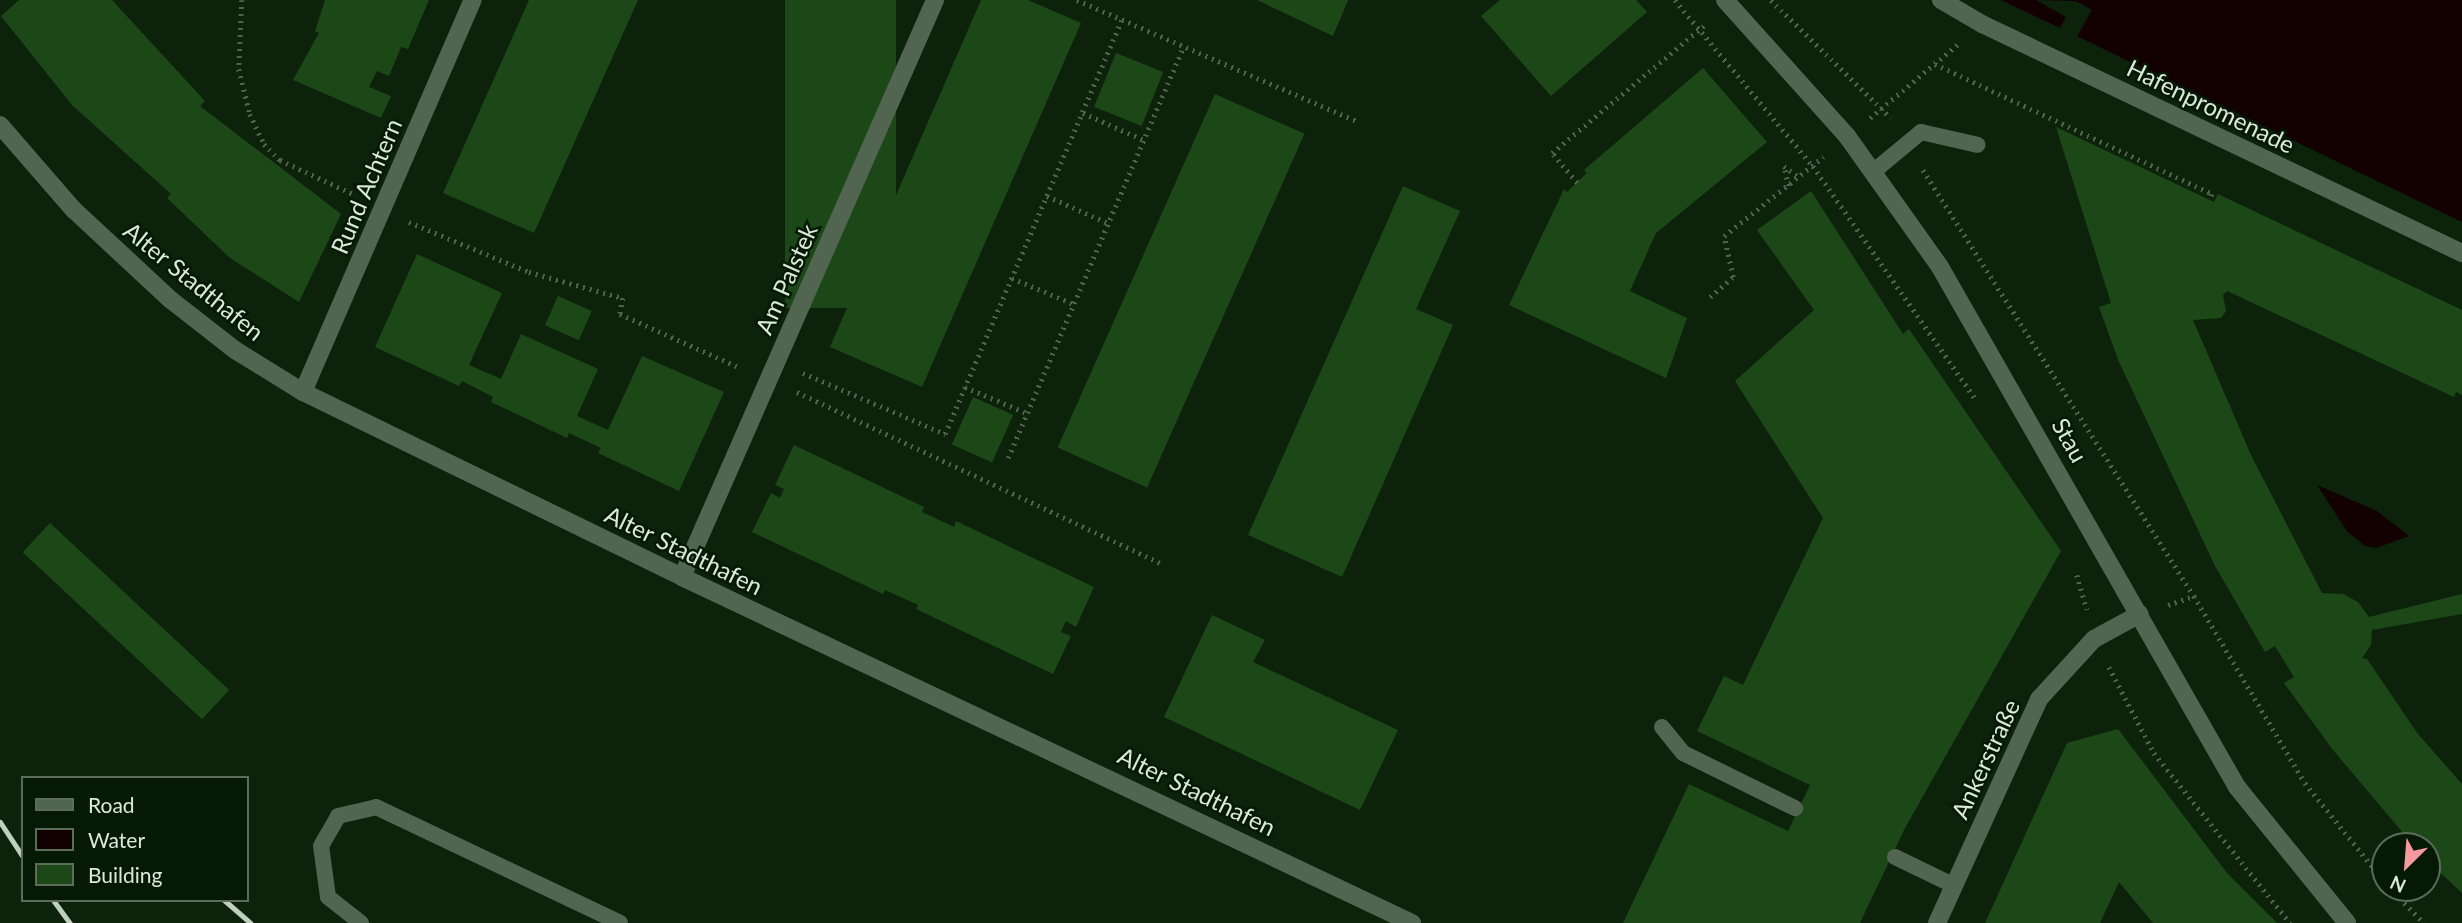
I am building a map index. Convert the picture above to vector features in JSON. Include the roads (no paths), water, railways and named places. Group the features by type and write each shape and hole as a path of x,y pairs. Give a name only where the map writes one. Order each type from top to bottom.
{"street":[{"name":"Rund Achtern","path":"303,392 473,0"},
{"name":"Am Palstek","path":"682,577 935,0"},
{"name":"Hafenpromenade","path":"1941,0 1982,24 2462,253"},
{"name":"Stau","path":"1727,2 1847,136 1874,171 2007,378 2237,786 2347,923"},
{"name":"Alter Stadthafen","path":"0,125 36,170 141,274 235,350 303,392 682,577 1412,923"},
{"name":"Ankerstraße","path":"1937,923 2039,699 2094,639 2140,614"}],"lane":[{"path":"1874,171 1921,132 1978,145"},
{"path":"1662,727 1683,753 1795,808"},
{"path":"361,923 328,897 321,846 338,816 376,807 620,923"},
{"path":"1895,857 1953,885"}],"water":[{"path":"2001,0 2462,0 2462,222 2058,27"},
{"path":"2317,485 2377,511 2409,536 2376,548 2365,546 2347,531"}],"railway":[{"path":"0,822 21,854"},
{"path":"54,902 70,923"},
{"path":"226,902 250,923"}]}
